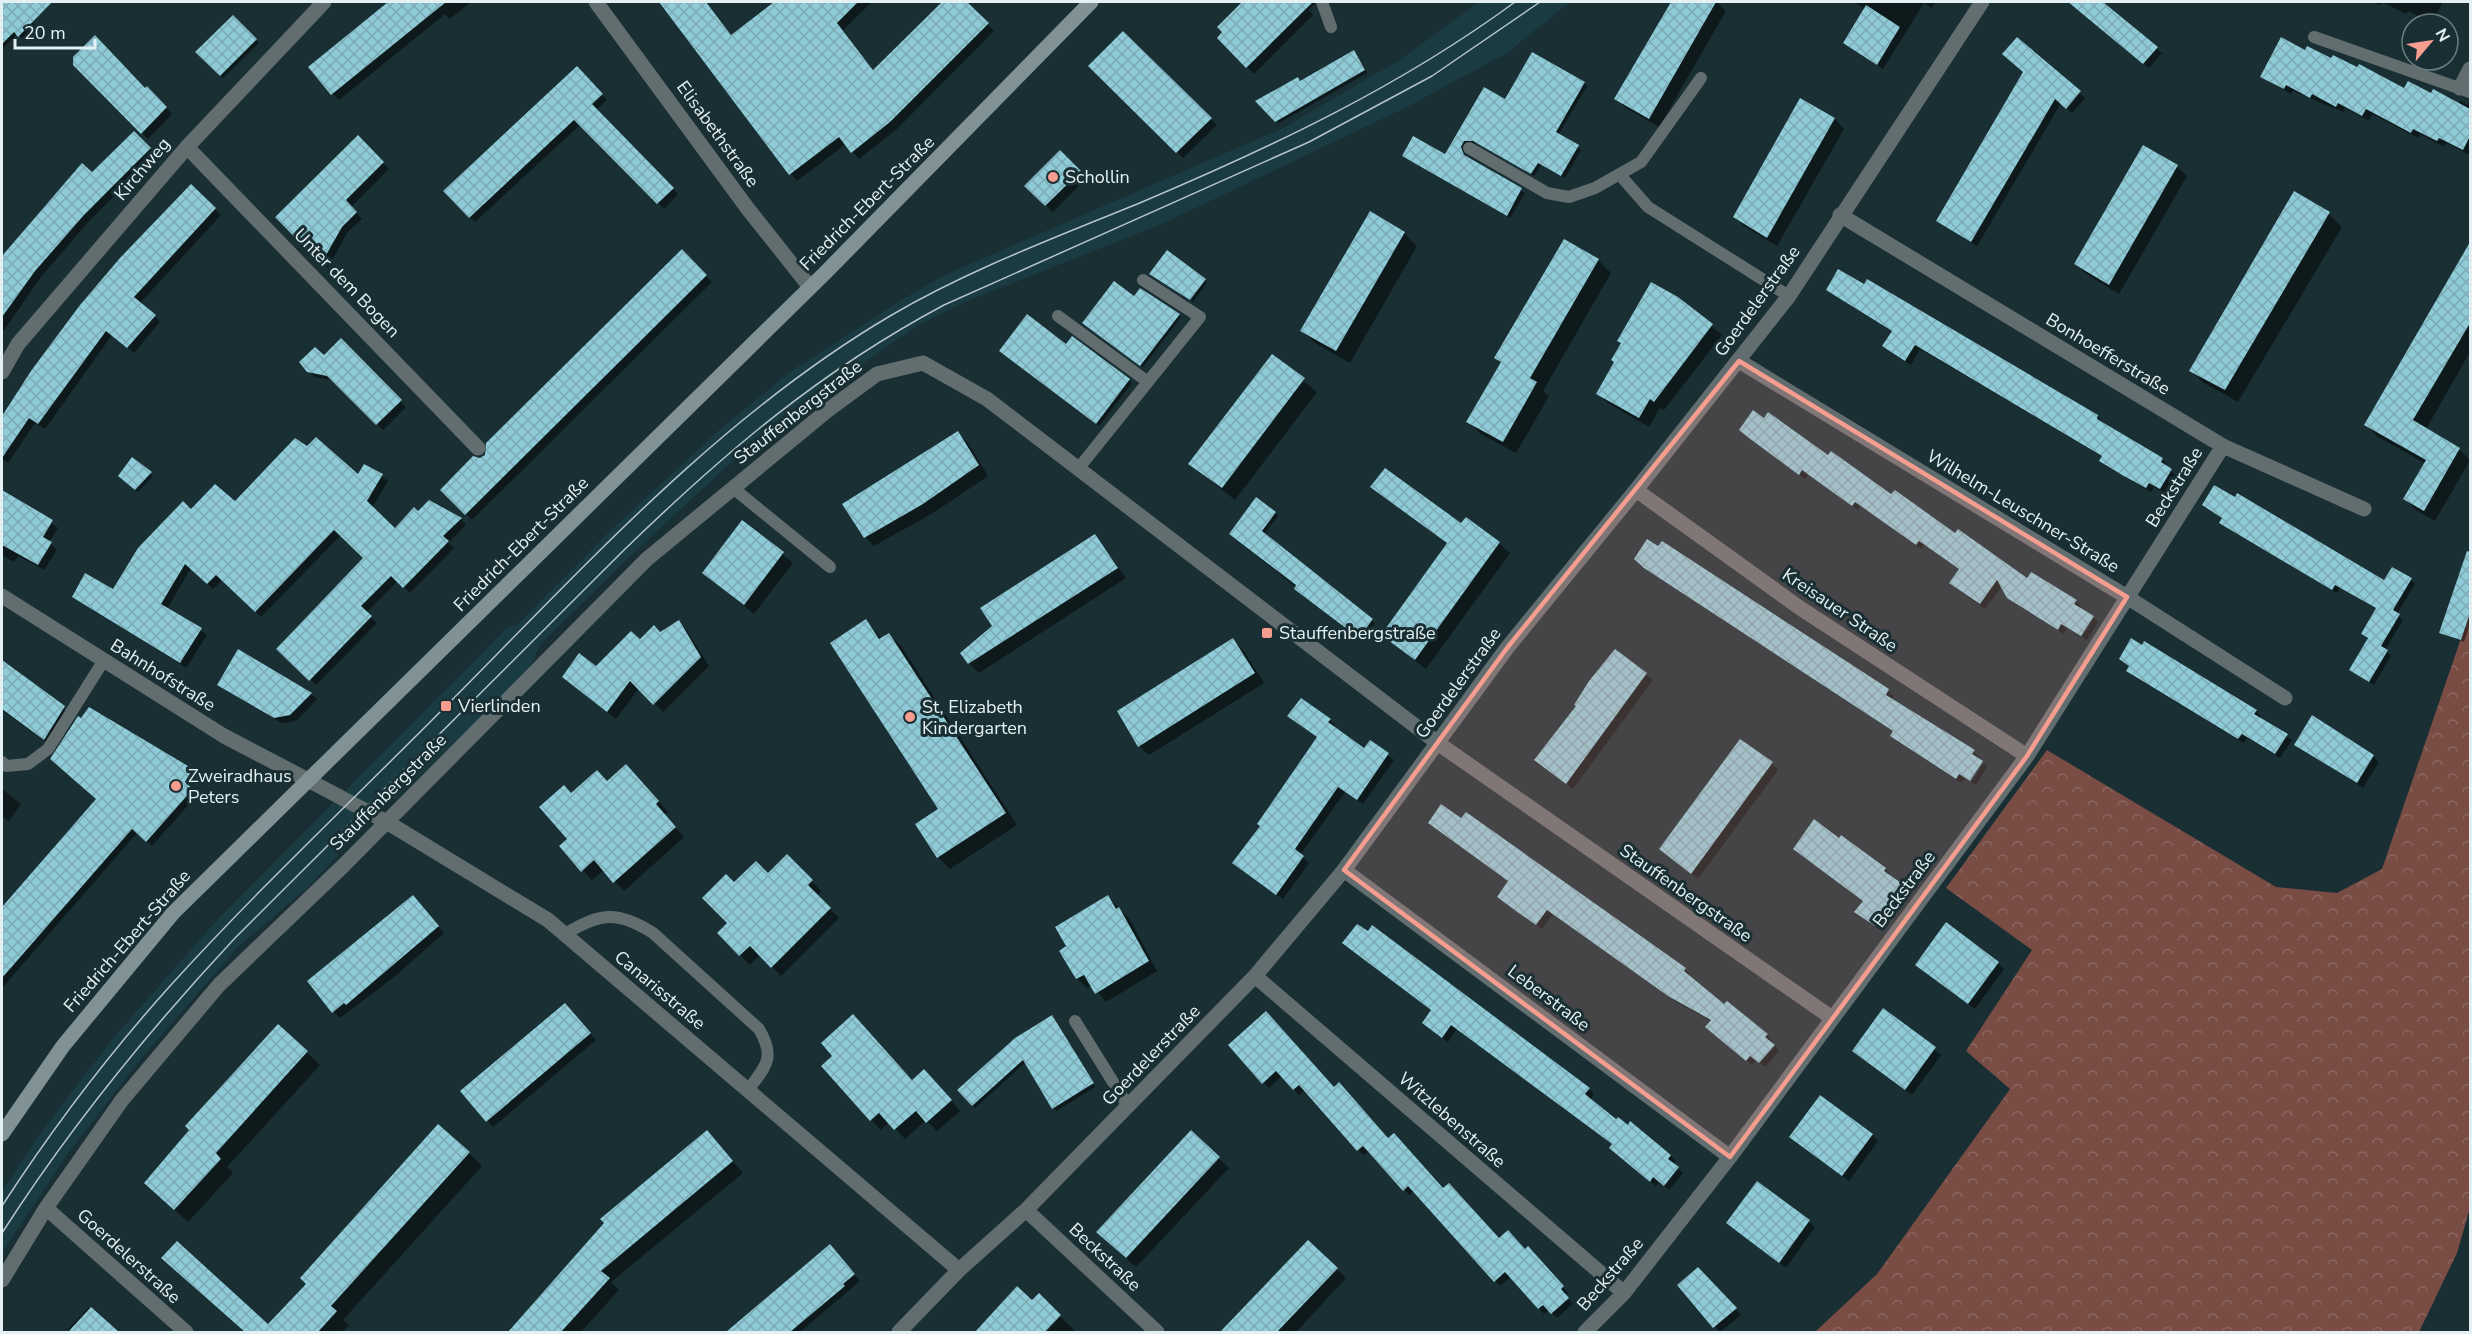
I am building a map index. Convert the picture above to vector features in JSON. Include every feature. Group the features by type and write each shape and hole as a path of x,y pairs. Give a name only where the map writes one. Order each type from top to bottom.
{"main road":[{"name":"Friedrich-Ebert-Straße","path":"2,1134 63,1046 173,913 810,287 1091,2"}],"street":[{"name":"Kirchweg","path":"2,372 18,344 187,147 324,2"},
{"name":"Elisabethstraße","path":"596,2 748,208 810,287"},
{"name":"Goerdelerstraße","path":"899,1332 959,1270 1026,1210 1255,976 1344,870 1439,744 1507,648 1636,490 1789,296 1840,215 1982,2"},
{"path":"2465,90 2470,69"},
{"name":"Unter dem Bogen","path":"187,147 478,448"},
{"name":"Bonhoefferstraße","path":"1840,215 2223,446 2364,509"},
{"name":"Wilhelm-Leuschner-Straße","path":"1739,361 2127,597 2285,698"},
{"name":"Stauffenbergstraße","path":"2,1280 46,1208 122,1100 219,985 342,867 385,821 647,559 828,410 877,374 923,363 987,399 1290,627 1439,744 1832,1018"},
{"name":"Beckstraße","path":"1585,1332 1624,1293 1730,1156 2027,756 2223,446"},
{"name":"Kreisauer Straße","path":"1636,490 1800,608 2027,756"},
{"name":"Bahnhofstraße","path":"2,596 224,736 308,780"},
{"name":"Canarisstraße","path":"308,780 385,821 548,920 959,1270"},
{"name":"Leberstraße","path":"1344,870 1730,1156"},
{"name":"Witzlebenstraße","path":"1255,976 1624,1293"},
{"name":"Goerdelerstraße","path":"46,1208 186,1332"},
{"name":"Beckstraße","path":"1026,1210 1157,1332"}],"lane":[{"path":"1322,2 1330,27"},
{"path":"2314,37 2465,90"},
{"path":"1469,148 1547,193 1569,197 1620,175 1641,162 1701,78"},
{"path":"1620,175 1648,207 1789,296"},
{"path":"1078,469 1200,317 1143,280"},
{"path":"1058,316 1148,382"},
{"path":"734,488 830,567"},
{"path":"2,762 6,766 28,764 48,749 104,660"},
{"path":"565,934 590,920 610,916 634,921 653,933 759,1029 766,1042 769,1056 766,1067 748,1090"},
{"path":"1075,1020 1128,1106"}],"highlighted area":[{"path":"1739,361 2127,597 2027,756 1730,1157 1344,870 1507,648"}],"shaded area":[{"path":"1479,2 1570,2 1507,53 1409,106 1164,223 965,302 920,324 810,400 737,457 627,559 540,645 529,670 395,799 387,795 350,833 351,841 307,888 239,946 139,1061 67,1155 2,1253 2,1192 37,1138 114,1037 218,919 507,628 517,625 608,533 717,432 790,372 903,299 947,274 1283,128 1398,61"}],"green space":[{"path":"2470,612 2470,1208 2457,1253 2419,1332 1815,1332 1877,1274 2010,1089 1966,1051 2032,950 1946,888 2047,750 2276,887 2337,893 2382,869"}],"building":[{"path":"2,2 52,2 18,37 14,32 2,44"},
{"path":"388,2 446,2 331,95 308,67"},
{"path":"659,2 706,2 731,35 774,2 858,2 837,23 873,70 942,2 967,2 989,23 890,122 851,153 839,137 789,175"},
{"path":"1242,2 1313,2 1246,68 1217,38 1222,32 1217,27"},
{"path":"1671,2 1716,2 1649,119 1614,99"},
{"path":"2068,2 2103,2 2158,47 2143,64"},
{"path":"1866,5 1900,27 1877,65 1843,43"},
{"path":"233,15 257,39 220,76 195,52"},
{"path":"1123,31 1212,118 1176,153 1088,66"},
{"path":"95,35 145,88 147,86 167,107 141,134 73,65 73,57"},
{"path":"2017,37 2081,91 2066,109 2055,99 1971,242 1936,221 2023,72 2002,54"},
{"path":"2281,37 2305,50 2307,46 2357,67 2359,64 2404,88 2408,81 2431,93 2433,89 2470,109 2470,136 2463,150 2413,129 2411,133 2366,109 2362,116 2338,103 2336,107 2312,94 2310,98 2286,85 2284,89 2260,77"},
{"path":"1354,50 1365,70 1275,122 1255,101 1298,77 1300,81"},
{"path":"1532,52 1585,82 1556,132 1579,145 1561,176 1538,163 1531,174 1473,141 1464,141 1461,147 1464,155 1522,188 1507,216 1402,156 1413,136 1445,154 1484,87 1505,99"},
{"path":"577,66 603,94 592,104 674,188 657,204 574,120 469,218 443,191"},
{"path":"1800,98 1835,118 1767,238 1733,217"},
{"path":"134,131 151,148 84,215 35,271 2,317 2,256 82,163 92,172"},
{"path":"358,135 384,162 346,200 357,212 342,227 321,264 275,217"},
{"path":"2143,145 2178,165 2109,285 2074,264"},
{"path":"1060,150 1081,171 1045,206 1024,186"},
{"path":"191,184 216,208 134,297 156,315 127,348 106,331 38,424 29,418 2,458 2,416 31,371 80,305 120,258"},
{"path":"2294,191 2330,212 2225,390 2189,371"},
{"path":"1370,211 1405,232 1336,351 1300,331"},
{"path":"1564,239 1599,259 1530,378 1537,382 1503,442 1466,422 1501,362 1494,358"},
{"path":"2470,242 2470,323 2413,420 2460,448 2424,511 2403,499 2426,460 2364,425"},
{"path":"682,249 707,275 465,515 440,490 473,456 480,458 485,455 486,443"},
{"path":"1167,250 1206,279 1190,300 1149,274"},
{"path":"1838,269 1864,284 1867,279 2098,415 2097,419 2163,458 2161,462 2172,469 2160,489 2149,483 2146,488 2122,475 2099,461 2102,456 1915,345 1905,361 1882,346 1892,331 1826,290"},
{"path":"1114,281 1134,296 1140,288 1180,314 1140,366 1082,323"},
{"path":"1651,282 1678,297 1713,324 1654,402 1650,399 1639,418 1596,394 1614,362 1611,360 1621,343 1617,341"},
{"path":"1027,314 1066,344 1072,336 1130,379 1096,424 999,351"},
{"path":"341,338 402,400 376,425 327,376 307,372 299,362 315,347 324,355"},
{"path":"1272,354 1305,378 1222,488 1188,464"},
{"path":"1753,410 1764,418 1768,412 1828,455 1831,451 1891,494 1895,490 1955,533 1958,529 2027,578 2031,572 2077,600 2074,604 2094,616 2081,636 2061,624 2058,630 2007,598 1997,580 1980,604 1949,583 1959,569 1919,541 1916,545 1855,502 1852,506 1802,470 1799,475 1739,430"},
{"path":"958,431 979,465 923,504 864,538 842,504"},
{"path":"316,437 358,474 364,464 383,474 367,501 395,528 414,507 418,511 429,500 462,518 443,536 449,541 403,588 391,576 361,606 372,616 309,681 276,649 363,558 334,530 255,612 216,575 207,584 185,564 161,604 202,628 180,663 72,597 85,573 113,589 138,548 183,501 191,509 215,484 235,501 295,438 307,446"},
{"path":"132,457 152,472 135,490 118,476"},
{"path":"1385,468 1461,523 1466,517 1500,542 1415,660 1381,635 1447,543 1370,487"},
{"path":"2214,485 2235,497 2237,493 2384,580 2392,567 2412,578 2393,610 2400,614 2381,646 2388,650 2369,682 2349,670 2368,638 2370,639 2361,634 2376,608 2335,585 2332,590 2219,523 2222,518 2202,505"},
{"path":"2,490 53,520 43,537 52,542 38,565 2,545"},
{"path":"1256,497 1276,512 1262,531 1373,619 1359,638 1294,589 1296,585 1229,534"},
{"path":"742,520 784,552 744,605 702,573"},
{"path":"1095,534 1118,568 968,664 960,653 992,626 980,608"},
{"path":"1647,539 1658,546 1662,541 1889,689 1886,695 1975,750 1972,754 1983,761 1970,781 1959,774 1956,779 1890,736 1893,731 1644,568 1634,559"},
{"path":"2467,551 2470,552 2470,613 2461,640 2439,633"},
{"path":"866,619 879,639 889,633 1006,813 937,858 915,824 938,809 830,643"},
{"path":"679,620 701,657 653,705 630,681 607,712 562,677 579,653 596,666 631,631 640,639 654,625 660,632"},
{"path":"1233,638 1255,673 1138,747 1117,711"},
{"path":"2131,638 2142,645 2144,641 2257,710 2254,714 2288,734 2275,754 2242,734 2238,739 2126,671 2129,666 2119,659"},
{"path":"238,649 312,693 290,715 274,718 217,685"},
{"path":"1615,649 1647,673 1566,784 1534,760 1576,706 1574,705 1589,681"},
{"path":"2,660 65,706 44,740 2,709"},
{"path":"1301,698 1331,719 1328,722 1364,748 1370,740 1389,753 1357,800 1338,787 1295,849 1304,856 1276,895 1232,863 1260,826 1257,824 1317,737 1287,716"},
{"path":"89,707 193,769 185,782 193,789 146,842 132,829 2,978 2,907 96,799 50,759 78,716 81,718"},
{"path":"2312,715 2374,755 2357,783 2294,745"},
{"path":"1740,739 1773,762 1691,874 1659,849"},
{"path":"626,764 659,801 656,804 676,827 613,883 594,860 581,872 559,846 567,839 539,807 564,785 571,793 597,770 607,781"},
{"path":"1441,804 1461,818 1466,812 1686,968 1684,971 1724,1004 1727,1001 1768,1034 1765,1037 1775,1045 1759,1063 1750,1056 1746,1061 1705,1027 1711,1020 1668,996 1547,910 1536,925 1516,911 1497,897 1508,881 1428,823"},
{"path":"1814,819 1839,838 1841,835 1886,868 1884,871 1904,885 1875,926 1854,912 1863,901 1793,849"},
{"path":"787,854 813,880 808,885 831,908 771,968 750,946 739,956 717,933 727,923 702,898 726,874 734,882 756,861 768,873"},
{"path":"413,895 439,926 346,1005 344,1003 332,1013 307,981"},
{"path":"1108,895 1116,909 1119,907 1149,961 1095,994 1084,975 1076,979 1059,951 1066,946 1055,927"},
{"path":"1946,922 1999,962 1968,1004 1915,965"},
{"path":"1357,924 1368,931 1372,925 1590,1088 1585,1094 1616,1119 1618,1117 1628,1125 1630,1121 1671,1155 1668,1159 1679,1167 1664,1186 1653,1177 1650,1182 1609,1148 1612,1144 1451,1025 1442,1038 1422,1023 1431,1010 1342,943"},
{"path":"565,1003 591,1033 486,1122 460,1091"},
{"path":"1883,1008 1936,1047 1905,1090 1852,1051"},
{"path":"1266,1011 1334,1087 1339,1082 1388,1138 1394,1133 1443,1188 1449,1183 1499,1238 1508,1230 1525,1249 1528,1246 1564,1286 1561,1289 1569,1298 1551,1314 1543,1305 1538,1309 1505,1272 1494,1282 1408,1186 1403,1191 1363,1146 1357,1151 1299,1085 1293,1090 1276,1071 1262,1084 1228,1045"},
{"path":"853,1014 912,1080 924,1069 952,1100 926,1123 916,1111 894,1130 879,1113 870,1121 821,1066 832,1056 821,1043"},
{"path":"1052,1015 1094,1083 1052,1109 1023,1060 972,1106 957,1090 1015,1038"},
{"path":"278,1024 308,1051 216,1153 221,1159 174,1210 144,1183 189,1130 185,1126"},
{"path":"1820,1095 1873,1134 1842,1176 1789,1137"},
{"path":"438,1124 470,1152 331,1306 337,1311 318,1332 245,1332 161,1258 177,1241 268,1324 306,1284 300,1278"},
{"path":"707,1130 733,1161 601,1271 610,1278 561,1332 508,1332 604,1223 600,1219"},
{"path":"1191,1130 1220,1157 1126,1258 1096,1232"},
{"path":"1757,1181 1810,1220 1779,1263 1726,1223"},
{"path":"1308,1240 1338,1268 1277,1332 1220,1332"},
{"path":"830,1244 855,1274 843,1284 845,1286 790,1332 726,1332"},
{"path":"1698,1267 1737,1308 1713,1328 1677,1285"},
{"path":"1017,1286 1032,1300 1039,1293 1061,1315 1045,1332 975,1332"},
{"path":"91,1307 119,1332 68,1332"}],"tram line":[{"path":"2,1206 61,1121 103,1066 147,1012 203,950 603,547 656,496 768,400 828,356 920,299 982,269 1191,181 1287,137 1427,61 1515,2"},
{"path":"2,1233 55,1155 112,1080 235,938 624,550 736,447 856,357 944,305 1309,142 1432,76 1540,2"}],"place":[{"name":"Schollin","path":"1053,177"},
{"name":"Stauffenbergstraße","path":"1267,633"},
{"name":"Vierlinden","path":"446,706"},
{"name":"St, Elizabeth Kindergarten","path":"910,717"},
{"name":"Zweiradhaus Peters","path":"176,786"}]}
